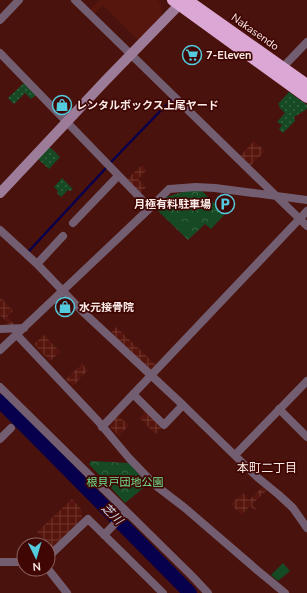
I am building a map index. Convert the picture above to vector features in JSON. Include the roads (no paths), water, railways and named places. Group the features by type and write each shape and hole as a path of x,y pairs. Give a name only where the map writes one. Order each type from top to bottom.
{"highway":[{"name":"Nakasendo","path":"180,1 283,67 307,85"},
{"name":"Nakasendo","path":"180,1 307,97"}],"street":[{"path":"0,20 19,0"},
{"path":"75,0 307,226"},
{"path":"0,193 180,1"},
{"path":"283,67 307,42"},
{"path":"0,53 150,208"},
{"path":"73,223 118,176"},
{"path":"0,350 169,189 196,187 215,188 307,200"},
{"path":"102,426 307,211"},
{"path":"0,230 257,477 293,508 307,528"},
{"path":"37,264 63,236"},
{"path":"0,329 24,328"},
{"path":"17,335 155,485 185,508 286,593"},
{"path":"235,455 307,381"},
{"path":"0,387 208,593"},
{"path":"133,394 164,425 183,405"},
{"path":"279,410 307,438"},
{"path":"0,439 11,428"},
{"path":"106,532 126,512"},
{"path":"56,549 88,519 106,532 163,593"},
{"path":"0,562 16,562"},
{"path":"55,577 67,593"}],"waterway":[{"path":"110,163 172,99"},
{"path":"29,251 106,168"},
{"name":"芝川","path":"0,401 190,593"}],"place":[{"name":"7-Eleven","path":"192,55"},
{"name":"レンタルボックス上尾ヤード","path":"62,105"},
{"name":"月極有料駐車場","path":"225,204"},
{"name":"水元接骨院","path":"65,307"}],"district":[{"name":"本町二丁目","path":"267,468"}],"park label":[{"name":"根貝戸団地公園","path":"125,482"}]}
